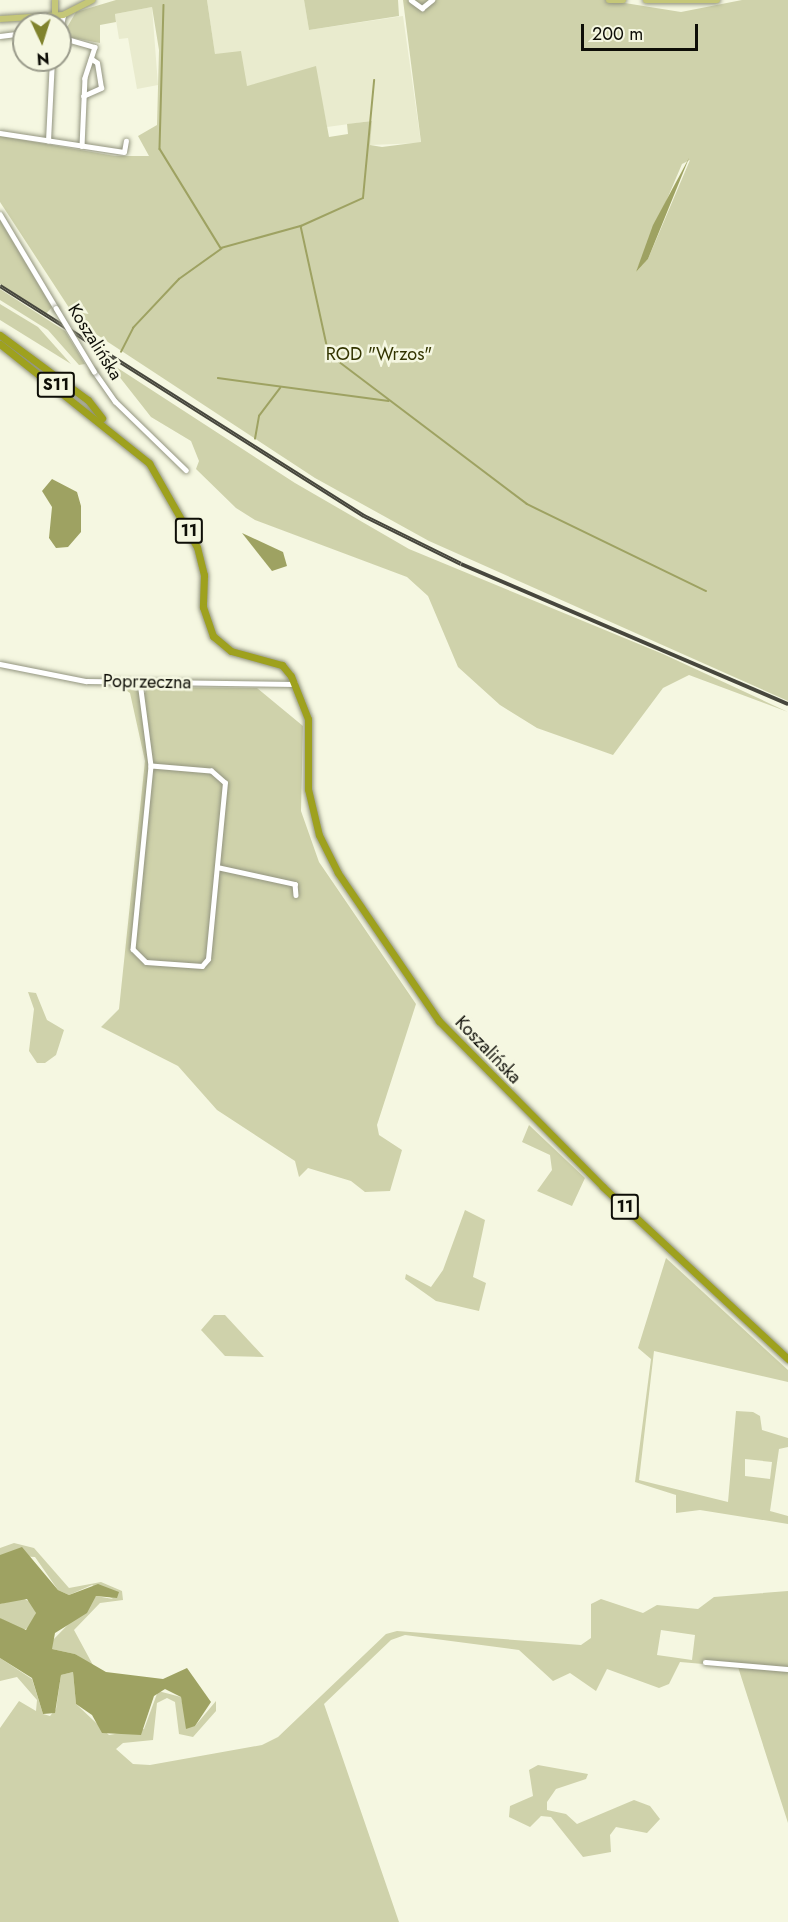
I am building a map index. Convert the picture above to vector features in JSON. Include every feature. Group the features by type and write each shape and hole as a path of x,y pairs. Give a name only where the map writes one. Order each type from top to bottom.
{"highway":[{"name":"S11","path":"0,335 88,400"},
{"name":"S11","path":"0,344 110,429"},
{"name":"11","path":"88,400 110,429 149,463 178,507 202,561 203,607 213,636 231,651 282,665 296,684"},
{"name":"Koszalińska","path":"296,684 310,730 307,782 319,835 338,873 439,1021 603,1187 788,1359"}],"main road":[{"path":"70,3 80,0"},
{"path":"70,3 92,0"},
{"path":"609,0 623,0"},
{"path":"646,0 717,0"},
{"path":"0,19 42,12 54,6"}],"street":[{"path":"411,0 422,8 432,0"},
{"path":"72,40 93,45 83,96 82,146"},
{"path":"83,96 101,87 91,59"},
{"path":"48,141 51,72"},
{"path":"0,133 124,152 126,141"},
{"name":"Koszalińska","path":"0,214 94,371 115,400 186,470"},
{"name":"Poprzeczna","path":"0,664 68,680 296,684"},
{"path":"140,682 151,766 133,942 136,956 146,962 205,965 217,867 222,777 211,771 151,766"},
{"path":"217,867 296,884 296,896"},
{"path":"705,1662 788,1669"}],"shaded area":[{"path":"207,0 304,0 309,30 403,16 421,143 370,145 371,121 327,127 316,72 247,86 215,55"},
{"path":"152,7 158,85 137,89 128,38 119,39 115,14"},
{"path":"689,158 648,259 636,272 653,225"},
{"path":"52,479 77,492 81,506 81,532 68,547 56,548 49,538 52,507 42,491"},
{"path":"242,533 283,552 287,566 272,571"},
{"path":"22,1547 58,1590 69,1595 98,1584 119,1592 117,1598 96,1596 87,1613 55,1633 52,1649 75,1654 106,1672 163,1679 187,1668 211,1702 195,1726 186,1729 181,1697 165,1689 154,1696 141,1735 102,1733 92,1715 76,1704 73,1672 61,1675 55,1713 43,1714 32,1678 0,1658 0,1618 26,1630 36,1613 27,1599 0,1604 0,1555"}],"green space":[{"name":"ROD \"Wrzos\"","path":"116,0 207,0 215,54 241,51 247,86 316,66 329,137 348,134 347,124 372,121 370,145 382,147 421,142 403,0 606,0 681,12 742,0 788,0 788,701 429,541 315,478 79,323 0,202 0,136 115,156 149,156 138,136 157,125 159,50 152,7 115,14 116,22 100,25 100,43 72,38 72,19 76,12","holes":["690,160 648,259 636,272 682,164"]},
{"path":"304,0 398,0 399,16 309,30"},
{"path":"0,220 52,307 46,314 0,284"},
{"path":"0,289 65,331 85,364 79,365 48,330 0,300"},
{"path":"0,304 38,327 71,364 0,320"},
{"path":"107,361 295,483 409,549 663,654 788,712 689,675 663,688 613,755 537,728 500,705 458,667 428,596 407,577 255,520 236,508 196,469 199,461 191,441 151,417"},
{"path":"121,687 145,693 147,687 257,688 303,726 301,811 319,862 416,1004 377,1125 379,1135 402,1150 390,1191 365,1192 351,1181 308,1168 299,1177 295,1161 217,1110 178,1066 101,1027 119,1009 145,761 130,693"},
{"path":"28,992 36,993 47,1020 64,1030 56,1055 45,1063 37,1063 29,1051 34,1009"},
{"path":"529,1125 585,1178 572,1206 537,1191 552,1170 550,1155 522,1142"},
{"path":"465,1210 485,1220 473,1277 486,1283 479,1311 436,1301 405,1279 406,1274 431,1287 443,1270"},
{"path":"666,1258 788,1370 788,1382 654,1351 639,1480 728,1502 736,1411 753,1412 760,1416 762,1430 788,1438 788,1447 779,1449 770,1511 788,1516 788,1524 700,1510 676,1513 676,1495 635,1482 651,1359 638,1348","holes":["745,1459 772,1462 770,1479 745,1476"]},
{"path":"214,1315 225,1315 264,1357 225,1356 201,1330"},
{"path":"14,1543 34,1548 69,1588 101,1582 122,1591 123,1600 100,1603 74,1630 94,1667 75,1654 52,1649 50,1643 96,1596 113,1599 92,1585 69,1595 58,1590 35,1557 0,1555 0,1548"},
{"path":"788,1591 788,1823 738,1667 680,1662 669,1684 659,1688 607,1669 596,1691 570,1673 553,1681 519,1650 405,1635 391,1640 324,1704 399,1922 0,1922 0,1728 19,1701 36,1711 37,1700 17,1677 0,1681 0,1658 32,1679 43,1714 50,1716 56,1709 61,1675 73,1672 76,1704 109,1735 144,1729 158,1691 181,1697 185,1715 195,1726 216,1701 216,1711 193,1737 179,1734 175,1702 167,1698 157,1703 153,1740 123,1743 116,1749 133,1764 150,1765 262,1745 278,1737 386,1634 397,1631 581,1645 591,1638 591,1604 601,1599 643,1613 657,1605 698,1609 714,1597","holes":["661,1630 695,1635 692,1660 657,1655"]},
{"path":"22,1598 33,1603 36,1613 32,1627 19,1631 0,1618 0,1604"},
{"path":"538,1765 588,1774 586,1779 556,1789 547,1802 547,1810 566,1814 577,1824 634,1800 650,1806 660,1819 647,1833 616,1827 610,1835 611,1852 583,1857 551,1817 541,1816 530,1827 509,1817 510,1806 533,1796 529,1770"}],"waterway":[{"path":"164,5 160,149 221,248 301,226 329,354 527,504 706,591"},
{"path":"301,226 363,198 374,81"},
{"path":"121,352 133,328 179,279 221,249"},
{"path":"218,378 388,401"},
{"path":"255,439 259,416 280,388"}],"railway":[{"path":"0,286 364,516 461,564 788,704"}]}
